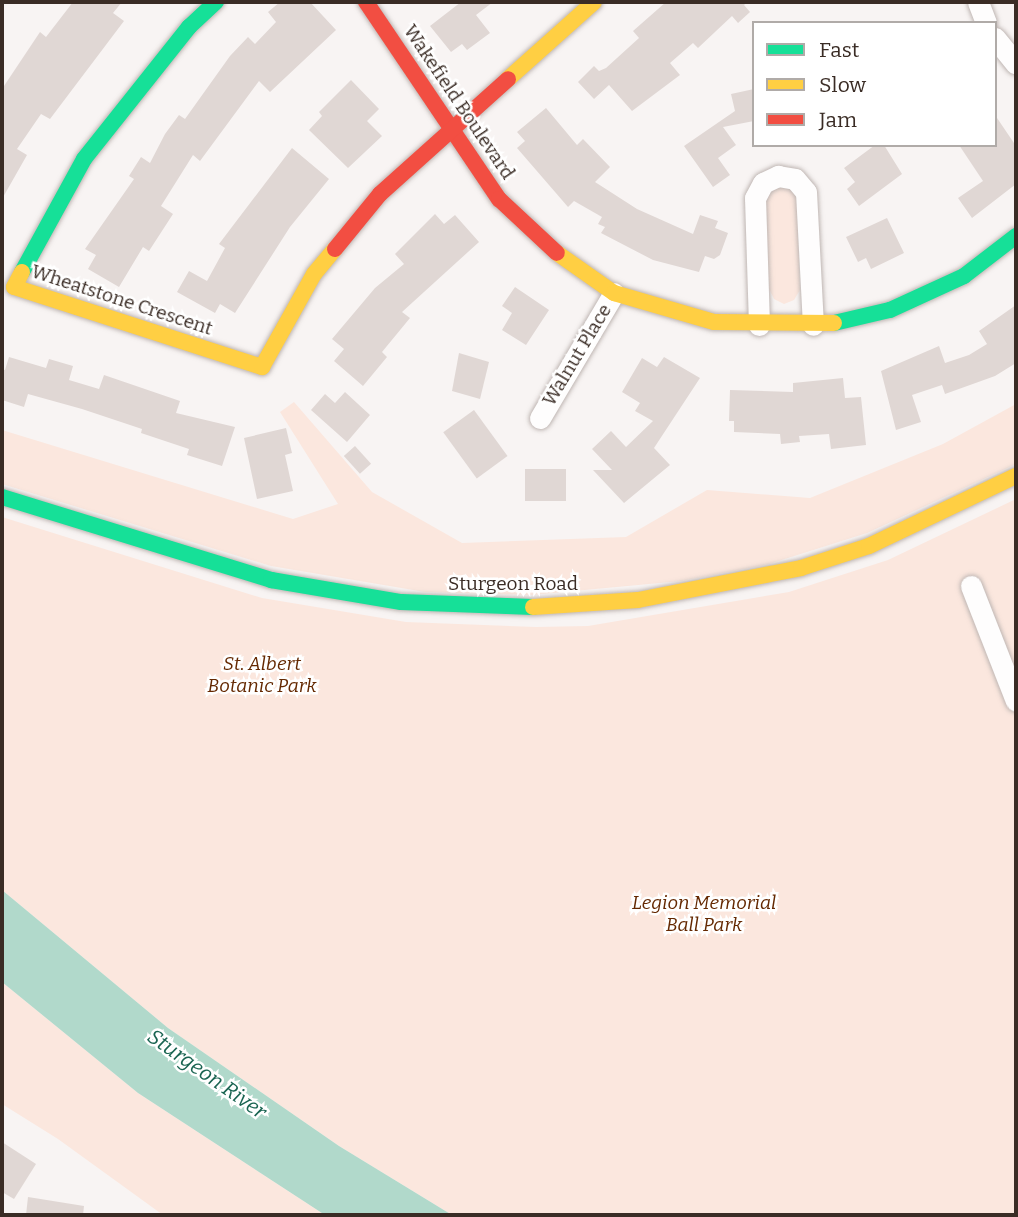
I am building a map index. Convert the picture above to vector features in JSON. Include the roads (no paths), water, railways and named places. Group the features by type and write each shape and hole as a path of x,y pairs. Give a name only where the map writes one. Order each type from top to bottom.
{"street":[{"name":"Wheatstone Crescent","path":"216,2 189,27 84,159 14,287 261,367 314,274 380,194 451,132"},
{"name":"Wakefield Boulevard","path":"366,2 479,175 536,238 614,293 678,315 759,325 847,323 927,294 964,276 1016,236"},
{"path":"451,132 594,2"},
{"path":"978,2 985,21"},
{"path":"997,40 1016,64"},
{"path":"759,325 755,198 763,183 778,176 795,179 806,192 813,325"},
{"name":"Walnut Place","path":"540,418 614,293"},
{"name":"Sturgeon Road","path":"2,497 271,580 401,602 509,608 638,600 801,568 869,546 1016,476"},
{"path":"971,586 1016,701"}],"water":[{"name":"Sturgeon River","path":"2,890 168,1028 339,1146 452,1215 325,1215 138,1093 2,982"}],"park label":[{"name":"St. Albert Botanic Park","path":"262,675"},
{"name":"Legion Memorial Ball Park","path":"704,914"}]}
